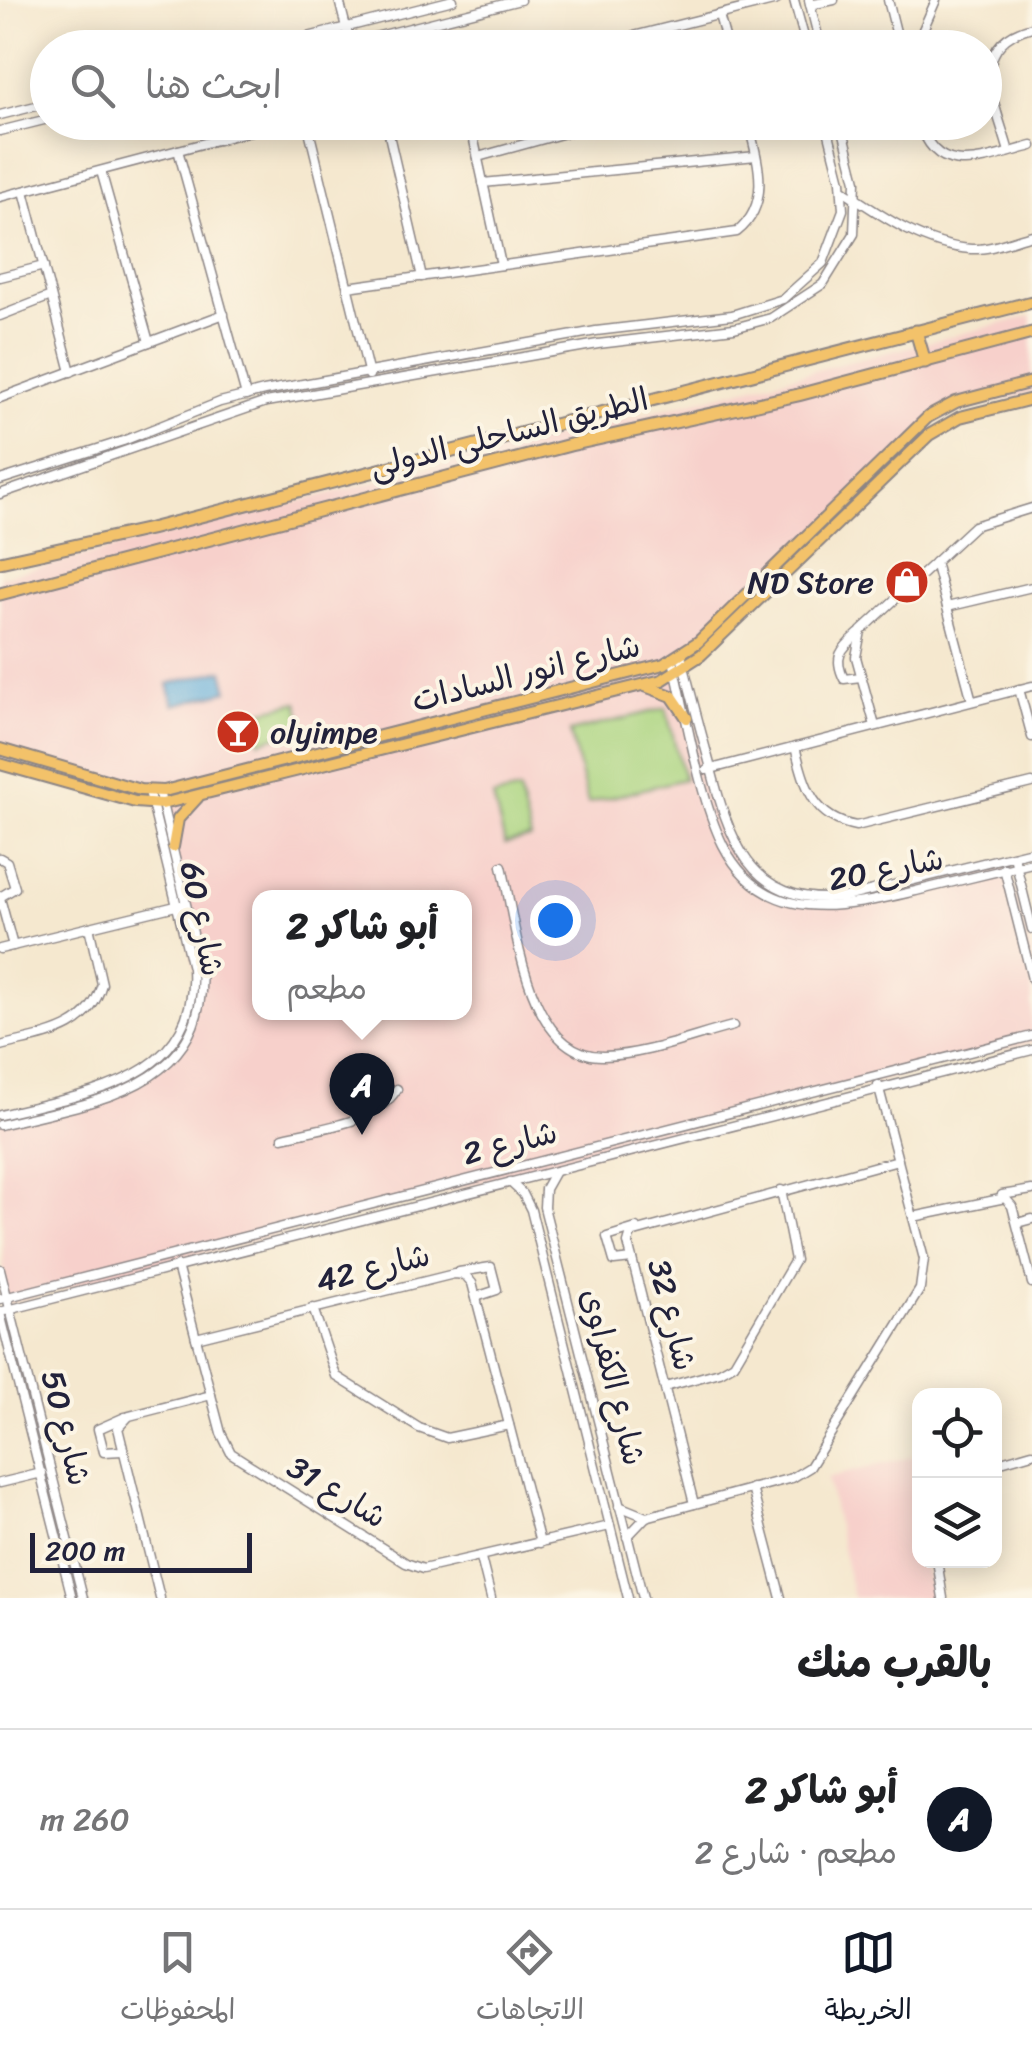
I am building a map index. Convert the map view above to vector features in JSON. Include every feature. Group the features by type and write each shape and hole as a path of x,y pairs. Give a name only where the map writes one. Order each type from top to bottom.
{"highway":[{"name":"الطريق الساحلى الدولى","path":"0,562 291,494 1032,302"},
{"path":"916,330 925,362"},
{"name":"الطريق الساحلى الدولى","path":"0,594 550,450 1032,333"}],"main road":[{"name":"شارع انور السادات","path":"154,791 677,657 937,411 1032,382"},
{"name":"شارع انور السادات","path":"0,764 157,804 639,686 680,671 944,425 1032,399"},
{"path":"818,521 830,532"},
{"path":"639,686 672,696 688,718"},
{"path":"0,749 154,791"},
{"path":"172,847 181,813 204,795"}],"street":[{"path":"339,0 347,30"},
{"path":"334,30 453,0"},
{"path":"401,30 520,0"},
{"path":"656,30 777,0"},
{"path":"794,0 802,30"},
{"path":"817,30 810,3 834,0"},
{"path":"888,0 896,30"},
{"path":"923,30 936,0"},
{"path":"719,14 723,30"},
{"path":"1002,40 1032,28"},
{"path":"0,115 30,108"},
{"path":"1002,122 1009,152"},
{"path":"0,131 30,124"},
{"path":"0,197 219,140"},
{"path":"311,140 372,384"},
{"path":"390,140 422,277"},
{"path":"474,140 502,265"},
{"path":"478,156 538,140"},
{"path":"348,287 737,232 756,210 752,140"},
{"path":"0,480 246,396 766,306 798,289 822,263 837,231 843,190 830,140"},
{"path":"0,494 128,452 225,413 598,344 734,328 771,318 807,298 838,267 854,234 858,200 845,140"},
{"path":"925,140 946,159 974,161 1032,146"},
{"path":"178,150 246,396"},
{"path":"483,183 756,156"},
{"path":"101,171 149,342"},
{"path":"843,190 919,235 953,246 974,250 1032,235"},
{"path":"24,191 71,372"},
{"path":"0,278 44,266"},
{"path":"0,316 51,296"},
{"path":"0,398 224,314"},
{"path":"861,676 844,678 838,660 840,650 979,522 1032,508"},
{"path":"935,562 972,701"},
{"path":"947,607 1032,587"},
{"path":"864,627 855,652 875,726"},
{"name":"شارع 20","path":"677,657 688,718 726,828 740,854 768,880 796,894 845,897 1032,851"},
{"name":"شارع 20","path":"680,671 718,832 733,861 760,888 792,903 847,907 1032,862"},
{"path":"706,770 1032,686"},
{"path":"1019,690 1032,738"},
{"path":"795,747 810,797 824,813 849,825 874,825 1032,783"},
{"name":"شارع 60","path":"0,1124 127,1091 174,1056 194,1023 202,986 200,957 182,904 154,791"},
{"name":"شارع 60","path":"0,1114 123,1082 167,1050 186,1017 192,987 182,904 172,847 157,804"},
{"path":"1014,856 1032,929"},
{"path":"0,858 8,864 15,888 0,897 13,946"},
{"path":"1002,858 1032,979"},
{"path":"502,866 539,1012 561,1042 582,1053 611,1056 733,1026"},
{"path":"0,950 182,904"},
{"path":"0,1046 66,1030 82,1020 102,984 90,927"},
{"name":"شارع 2","path":"4,1298 1032,1036"},
{"name":"شارع 2","path":"3,1311 1032,1050"},
{"path":"627,1537 646,1517 792,1478 814,1464 904,1317 925,1270 876,1076"},
{"path":"283,1137 371,1115 386,1105 398,1089"},
{"path":"661,1130 664,1143"},
{"name":"شارع 32","path":"694,1504 628,1240 637,1228 898,1160"},
{"path":"529,1204 544,1200 547,1184 556,1170"},
{"name":"شارع الكفراوى","path":"510,1182 529,1204 628,1598"},
{"path":"665,1387 720,1372 734,1364 791,1270 796,1248 781,1190"},
{"path":"913,1217 1032,1190"},
{"path":"994,1197 1010,1203 1032,1283"},
{"path":"395,1198 398,1210"},
{"name":"شارع الكفراوى","path":"544,1200 643,1598"},
{"path":"1017,1223 1032,1219"},
{"path":"632,1259 614,1261 607,1237 637,1228"},
{"path":"170,1256 166,1262 177,1267 186,1258 181,1253"},
{"name":"شارع 31","path":"177,1267 223,1440 240,1462 392,1555 429,1570 610,1526"},
{"path":"454,1274 491,1267 497,1290 476,1297"},
{"name":"شارع 50","path":"0,1270 3,1311 72,1598"},
{"name":"شارع 42","path":"196,1338 454,1274 468,1277 540,1544"},
{"path":"313,1308 336,1376 418,1428 447,1438 510,1425"},
{"name":"شارع 50","path":"3,1311 51,1470 83,1598"},
{"path":"122,1451 105,1453 98,1429 129,1416 211,1395"},
{"path":"129,1416 118,1428 160,1598"},
{"path":"1002,1462 1032,1453"},
{"path":"0,1483 51,1470"},
{"path":"752,1488 781,1598"},
{"path":"619,1506 646,1517"},
{"path":"481,1558 491,1598"},
{"path":"938,1568 943,1598"}],"shaded area":[{"path":"1032,316 1032,393 953,413 925,429 680,665 721,826 743,866 766,886 803,900 842,903 1009,864 1032,954 1032,1042 4,1304 0,1120 112,1091 152,1071 187,1027 197,980 155,799 0,757 0,577"},
{"path":"912,1457 912,1568 925,1568 933,1598 853,1598 827,1478"}],"green space":[{"path":"298,702 305,729 260,741 253,713"},
{"path":"666,708 684,779 588,803 570,732"},
{"path":"519,791 531,838 505,844 493,797"}],"water":[{"path":"223,670 228,691 174,705 168,684"}],"place":[{"name":"ND Store","path":"907,582"},
{"name":"olyimpe","path":"238,732"},
{"name":"أبو شاكر 2","path":"362,1135"}]}
